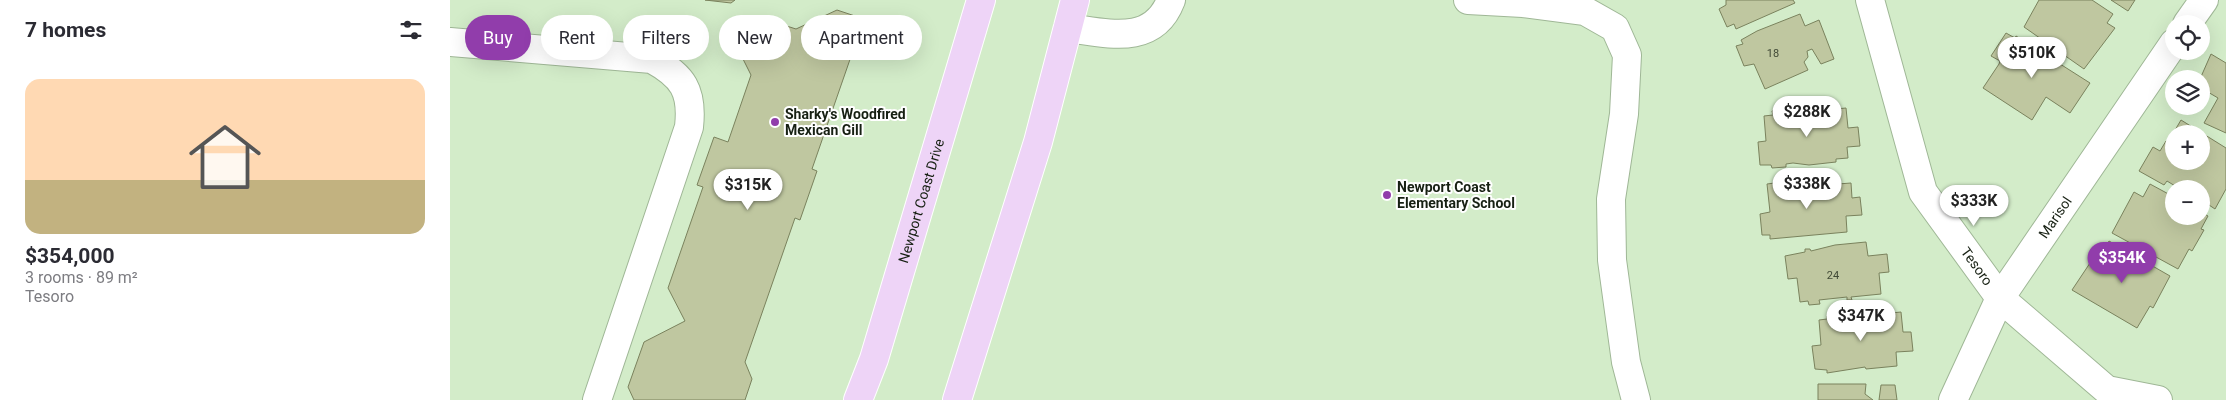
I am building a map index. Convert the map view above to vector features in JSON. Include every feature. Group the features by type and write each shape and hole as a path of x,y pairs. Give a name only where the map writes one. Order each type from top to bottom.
{"main road":[{"name":"Newport Coast Drive","path":"858,400 874,358 981,0"},
{"path":"957,400 1038,142 1075,0"}],"street":[{"path":"1068,28 1112,34 1131,34 1148,30 1166,14 1171,0"},
{"path":"1468,0 1523,3 1585,10 1615,28 1628,55 1624,114 1611,199 1612,260 1626,362 1636,400"},
{"name":"Tesoro","path":"1870,0 1923,192 2000,298 2107,390 2158,400"},
{"path":"2193,15 2204,0"},
{"path":"450,42 652,59 677,76 688,91 692,107 689,127 597,400"},
{"name":"Marisol","path":"1953,400 2000,298 2165,56"}],"building":[{"path":"705,0 735,0 731,3"},
{"path":"1726,0 1793,0 1795,3 1736,29 1734,24 1727,27 1719,9 1726,5"},
{"path":"2039,0 2092,0 2113,14 2107,23 2115,28 2084,69 2024,27"},
{"path":"2111,0 2135,0 2128,11"},
{"path":"837,10 852,15 826,15"},
{"path":"1800,14 1805,26 1819,20 1834,59 1821,64 1812,49 1807,51 1808,57 1804,62 1808,70 1765,89 1754,64 1744,66 1736,46 1743,44 1741,40 1757,31"},
{"path":"791,27 796,29 801,27 801,60 850,60 812,169 817,171 800,220 795,218 745,362 752,379 745,400 634,400 628,387 644,342 685,321 668,288 703,187 697,185 714,137 728,142 751,75 744,60 791,60"},
{"path":"2006,33 2015,38 2016,36 2090,83 2070,113 2046,97 2032,120 1983,88 1999,64 2000,61 1991,56"},
{"path":"2211,54 2226,63 2226,133 2204,123 2218,98 2210,93 2210,70 2204,70 2210,60"},
{"path":"1815,108 1816,111 1846,108 1848,128 1858,127 1860,146 1847,147 1848,158 1836,159 1836,162 1809,165 1793,163 1786,164 1786,167 1772,168 1771,165 1760,165 1758,142 1766,141 1764,116 1773,115 1772,111 1782,110 1782,114 1791,113 1792,127 1802,126 1801,112"},
{"path":"2181,120 2189,125 2178,125"},
{"path":"2210,138 2226,148 2226,189 2215,209 2210,206 2210,180 2165,180 2164,185 2139,171 2153,147 2160,151 2165,143 2165,170 2210,170"},
{"path":"1812,178 1813,188 1822,194 1839,193 1838,184 1851,183 1852,198 1860,197 1862,215 1846,216 1847,232 1770,239 1770,235 1762,235 1760,214 1770,212 1767,184"},
{"path":"2150,184 2165,192 2165,225 2203,225 2201,229 2204,230 2192,251 2189,249 2178,269 2112,233 2134,192 2143,197"},
{"path":"2109,241 2170,276 2153,308 2150,306 2137,328 2072,290 2092,260 2095,262 2099,255 2101,256"},
{"path":"1866,242 1868,256 1887,254 1889,272 1879,273 1881,294 1851,297 1852,300 1847,300 1847,297 1819,300 1820,304 1809,305 1808,301 1800,302 1797,278 1788,279 1785,256 1805,252 1805,249 1810,249 1811,251 1835,245"},
{"path":"1864,311 1870,311 1871,315 1901,312 1903,332 1911,332 1913,351 1896,352 1897,366 1866,369 1865,367 1827,373 1827,370 1815,369 1812,346 1821,345 1819,320 1827,319 1827,316 1837,315 1837,318 1865,316"},
{"path":"1818,384 1866,384 1865,394 1873,400 1818,400"},
{"path":"1881,385 1895,385 1897,400 1879,400"}],"place":[{"name":"Sharky's Woodfired Mexican Gill","path":"775,122"},
{"name":"Newport Coast Elementary School","path":"1387,195"}]}
